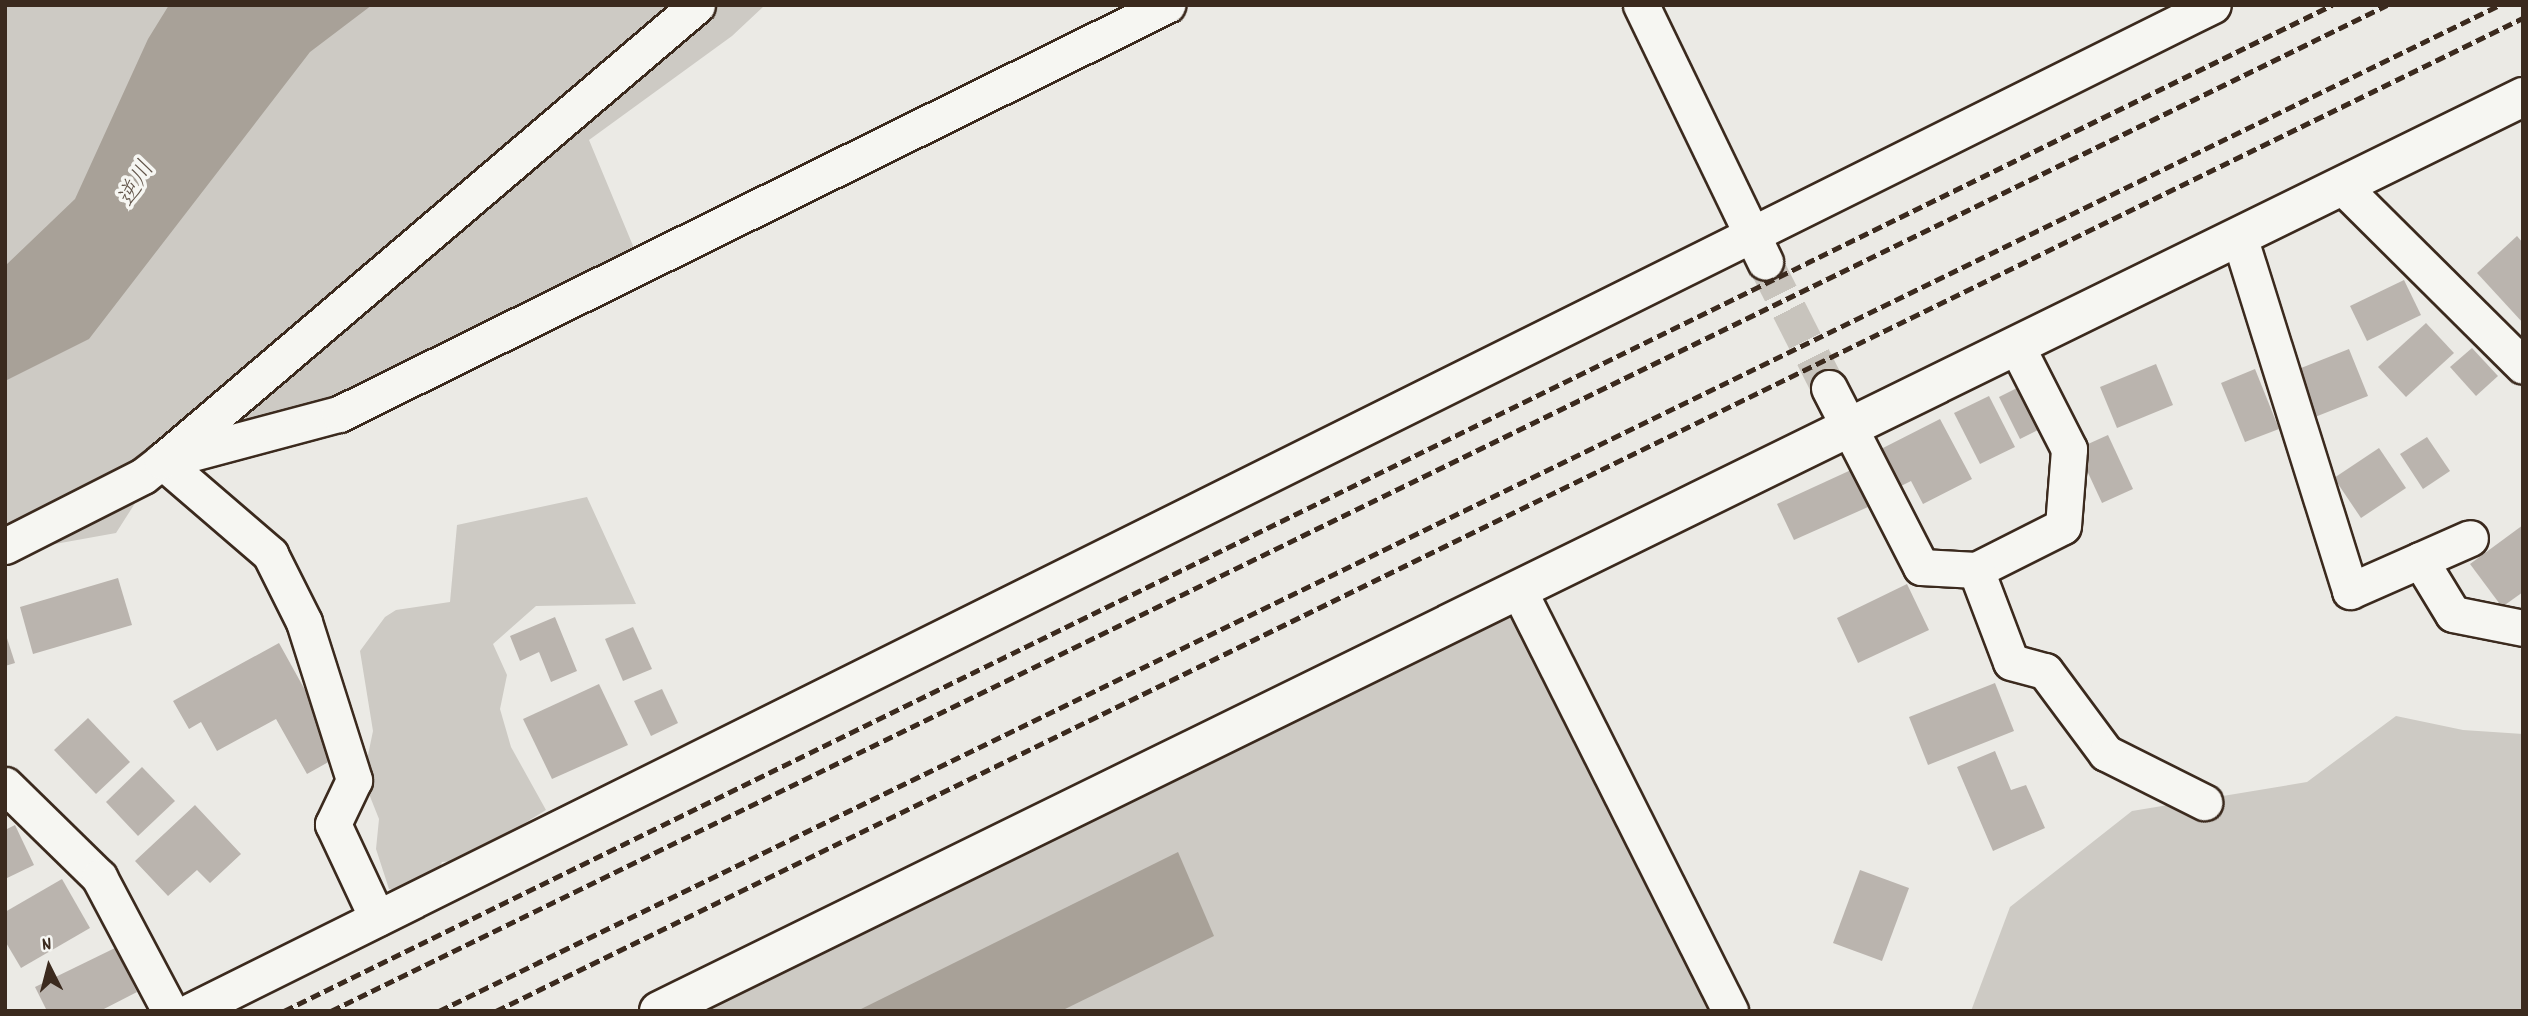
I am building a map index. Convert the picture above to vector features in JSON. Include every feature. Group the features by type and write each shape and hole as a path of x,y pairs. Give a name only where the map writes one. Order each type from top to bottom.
{"street":[{"path":"5,546 143,476 696,5"},
{"path":"162,461 339,414 1167,5"},
{"path":"1642,5 1759,248"},
{"path":"191,1011 377,918 1759,248 2213,5"},
{"path":"659,1011 2523,97"},
{"path":"2342,186 2523,366"},
{"path":"2239,236 2350,590 2470,538"},
{"path":"1829,388 1921,567 1976,570 2063,526 2069,449 2016,345"},
{"path":"162,461 270,554 304,622 354,780 333,824 377,918"},
{"path":"2420,559 2453,614 2523,628"},
{"path":"1976,570 2011,662 2045,671 2106,752 2204,803"},
{"path":"1518,589 1730,1011"},
{"path":"5,785 99,877 170,1011"}],"shaded area":[{"path":"5,5 765,5 732,36 589,140 641,265 339,414 162,461 116,533 5,553"},
{"path":"587,497 636,604 536,606 493,644 507,675 500,709 511,747 546,810 465,860 442,862 428,893 389,889 376,849 379,819 363,779 373,731 360,651 385,617 396,610 450,602 457,525"},
{"path":"1523,599 1731,1011 659,1011"},
{"path":"2396,716 2463,730 2523,734 2523,1011 1971,1011 2010,907 2132,811 2307,782"}],"water":[{"name":"逆川","path":"169,5 372,5 310,52 89,339 5,381 5,266 75,199 148,39"},
{"path":"1178,852 1214,936 1061,1011 857,1011"}],"building":[{"path":"2517,236 2523,243 2523,323 2477,273"},
{"path":"2404,280 2421,315 2367,341 2350,306"},
{"path":"2426,323 2454,353 2406,397 2378,367"},
{"path":"2472,348 2498,376 2476,396 2450,367"},
{"path":"2349,349 2368,396 2315,417 2296,370"},
{"path":"2156,364 2173,405 2117,428 2100,387"},
{"path":"2255,369 2279,429 2245,442 2221,383"},
{"path":"2023,385 2044,427 2020,439 1999,397"},
{"path":"1989,396 2015,447 1980,464 1954,413"},
{"path":"1940,419 1972,479 1923,504 1911,481 1901,486 1881,449"},
{"path":"2108,435 2133,489 2102,503 2077,449"},
{"path":"2427,437 2450,471 2423,489 2400,454"},
{"path":"2379,448 2406,488 2361,518 2334,478"},
{"path":"1851,470 1868,507 1794,540 1777,504"},
{"path":"2523,525 2523,592 2502,607 2470,564"},
{"path":"118,578 132,625 33,654 20,607"},
{"path":"1907,584 1929,630 1858,663 1837,618"},
{"path":"555,617 577,671 551,682 539,652 520,661 510,636"},
{"path":"633,627 652,669 623,681 605,639"},
{"path":"5,632 15,663 5,666"},
{"path":"279,643 341,755 307,774 276,719 217,751 201,722 189,729 173,701"},
{"path":"1995,683 2014,731 1928,765 1909,717"},
{"path":"599,684 628,745 552,779 523,719"},
{"path":"662,689 678,723 651,736 634,701"},
{"path":"88,718 130,762 96,794 54,750"},
{"path":"1995,751 2011,790 2026,785 2045,828 1993,851 1957,767"},
{"path":"142,767 175,801 138,836 106,802"},
{"path":"195,805 241,854 210,883 197,870 168,896 135,861"},
{"path":"15,825 34,865 5,879 5,830"},
{"path":"1860,870 1909,888 1882,961 1833,943"},
{"path":"62,879 90,928 21,968 5,941 5,912"},
{"path":"115,948 137,992 100,1011 47,1011 35,987"}],"tunnel":[{"path":"1765,262 1829,388"}],"railway":[{"path":"284,1011 2332,5"},
{"path":"331,1011 2387,5"},
{"path":"439,1011 2500,5"},
{"path":"496,1011 2523,18"}]}
